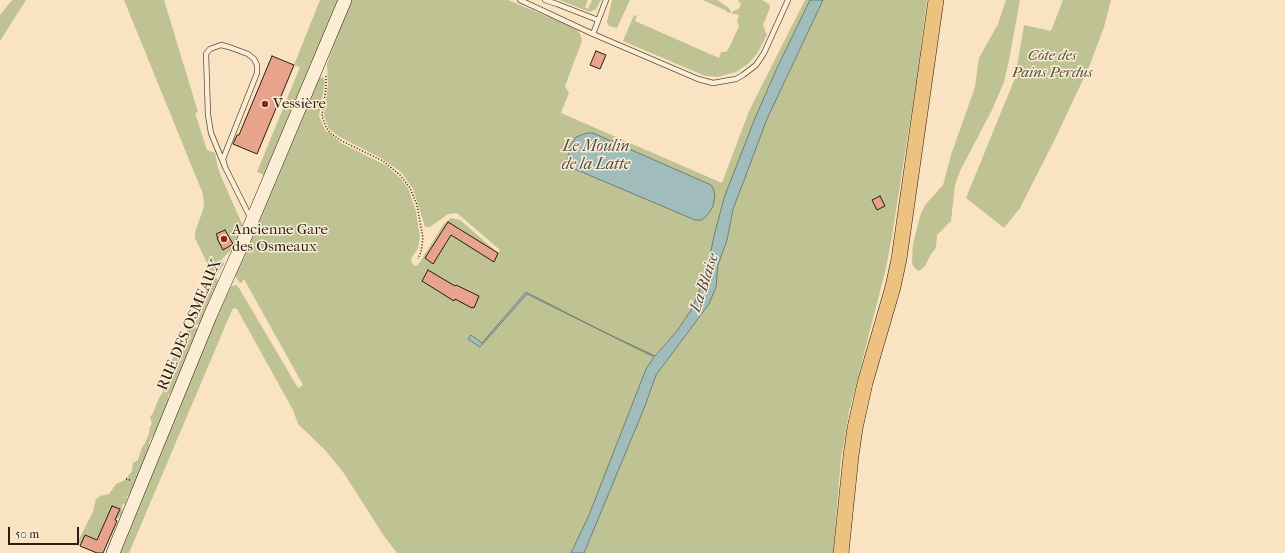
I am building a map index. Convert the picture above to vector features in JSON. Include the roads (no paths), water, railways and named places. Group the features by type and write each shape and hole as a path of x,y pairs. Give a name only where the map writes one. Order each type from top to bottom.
{"main road":[{"name":"RUE DES OSMEAUX","path":"113,553 210,316 252,222 345,0"},
{"path":"841,553 850,456 866,383 891,294 899,259 936,0"}],"lane":[{"path":"520,0 592,34 703,81 713,83 724,82 743,75 756,65 764,53 788,0"},
{"path":"545,0 598,20"},
{"path":"592,34 606,0"},
{"path":"225,167 224,156 258,69 256,62 251,56 221,45 210,49 206,54 207,107 211,134 225,167 252,222"}],"water":[{"name":"La Blaise","path":"810,0 823,0 767,119 733,209 727,240 718,265 716,287 709,304 656,375 645,406 584,553 571,553 589,515 646,369 654,357 527,294 480,347 468,339 471,335 482,343 526,292 655,356 677,331 693,307 707,271 724,198 755,118"},
{"name":"Le Moulin de la Latte","path":"587,133 593,133 711,185 715,195 713,206 709,213 702,220 695,220 570,167 567,164 567,161 570,146 576,137"}],"place":[{"name":"Vessière","path":"265,104"},
{"name":"Ancienne Gare des Osmeaux","path":"224,239"}],"park label":[{"name":"Côte des Pains Perdus","path":"1052,64"}]}
